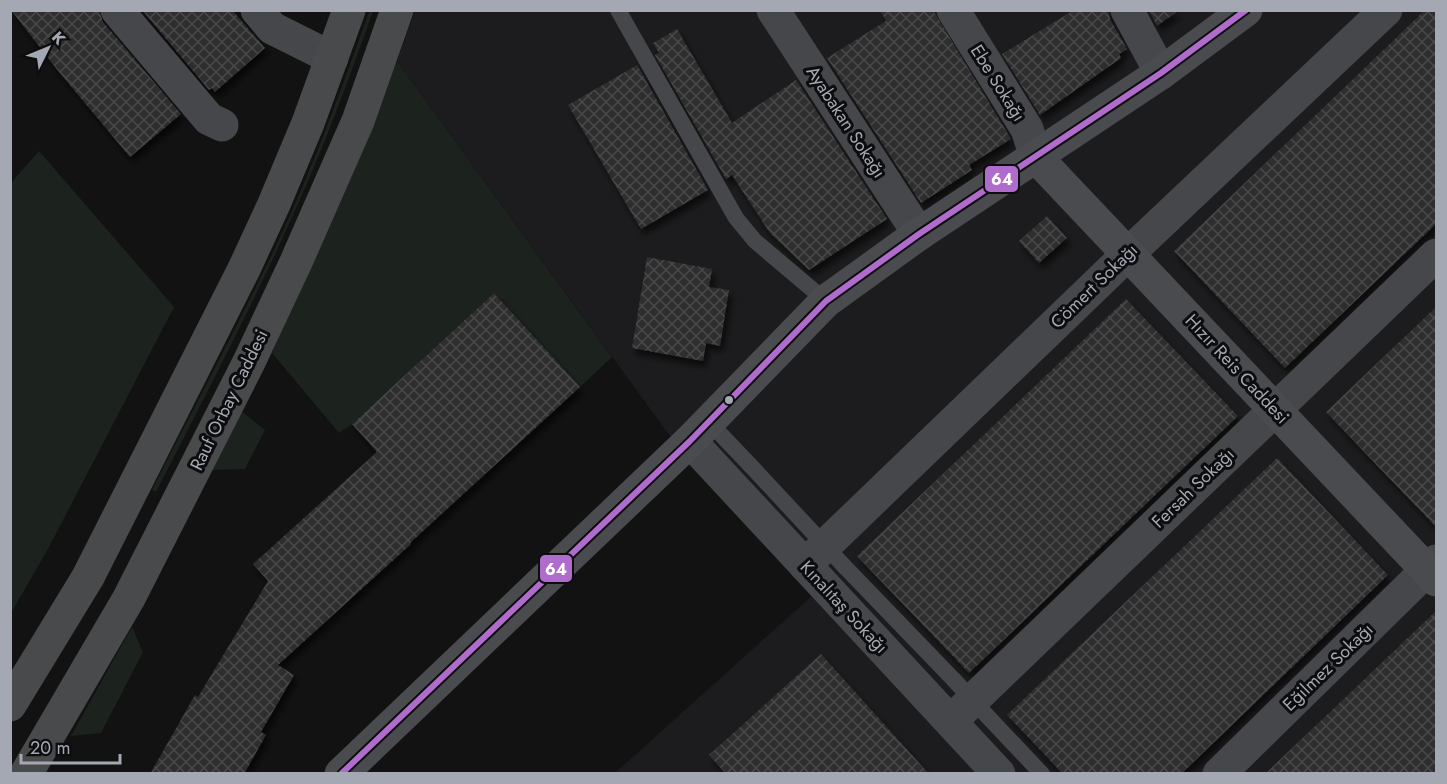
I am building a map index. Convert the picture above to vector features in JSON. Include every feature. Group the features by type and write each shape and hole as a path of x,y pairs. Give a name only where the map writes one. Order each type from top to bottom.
{"main road":[{"path":"10,705 88,577 239,280 274,204 350,10"},
{"name":"Rauf Orbay Caddesi","path":"26,774 129,598 249,362 358,121 397,10"}],"street":[{"path":"117,10 209,119 222,125"},
{"path":"257,10 272,28 332,58"},
{"name":"Ayabakan Sokağı","path":"773,10 919,234"},
{"name":"Ebe Sokağı","path":"953,10 1027,129 1036,157"},
{"path":"1126,10 1161,74"},
{"path":"341,774 699,431 826,301 919,234 1161,74 1246,10"},
{"name":"Cömert Sokağı","path":"805,565 1386,10"},
{"name":"Hızır Reis Caddesi","path":"1036,157 1275,409 1434,570"},
{"name":"Fersah Sokağı","path":"951,722 1437,255"},
{"name":"Kınalıtaş Sokağı","path":"699,431 805,565 999,774"},
{"name":"Eğilmez Sokağı","path":"1219,774 1434,570"}],"lane":[{"path":"618,10 736,218 755,241 826,301"},
{"path":"699,431 750,465 1042,774"}],"shaded area":[{"path":"370,10 373,11 346,84 297,206 246,314 156,492 152,490 290,216 324,135"},
{"path":"415,11 1436,11 1436,773 615,773 813,595 688,461 397,61"},
{"path":"397,61 612,357 580,387 494,293 352,424 339,433 272,353"},
{"path":"39,151 174,307 49,547 11,613 11,183"},
{"path":"239,409 265,430 245,469 212,470"},
{"path":"132,627 143,652 101,733 71,736"}],"building":[{"path":"11,10 99,10 103,22 181,114 130,157"},
{"path":"142,10 232,10 265,48 215,92 212,88 209,90"},
{"path":"880,10 933,10 1011,139 969,165 972,170 921,203 827,58 886,21"},
{"path":"1074,10 1108,10 1110,19 1127,49 1119,54 1121,58 1040,115 1002,54"},
{"path":"1149,10 1179,10 1157,26"},
{"path":"1425,10 1437,10 1437,223 1285,368 1174,251"},
{"path":"677,29 732,123 796,80 887,219 809,270 770,233 732,175 726,179 655,55 659,53 653,43"},
{"path":"637,65 708,190 641,229 568,105"},
{"path":"1047,216 1067,238 1039,263 1019,241"},
{"path":"647,257 712,269 709,287 729,290 720,346 706,343 703,361 632,348"},
{"path":"494,293 580,387 278,665 294,675 261,732 266,735 244,774 150,774 195,695 198,697 268,581 253,564 377,452 352,424"},
{"path":"1126,299 1238,416 969,673 857,556"},
{"path":"1437,306 1437,528 1326,412"},
{"path":"1277,458 1388,575 1181,774 1063,774 1007,715"},
{"path":"1437,610 1437,774 1265,774"},
{"path":"821,654 929,774 726,774 709,755"}],"transit line":[{"name":"64","path":"341,774 690,441 826,301 919,234 1161,73 1246,10"}]}
